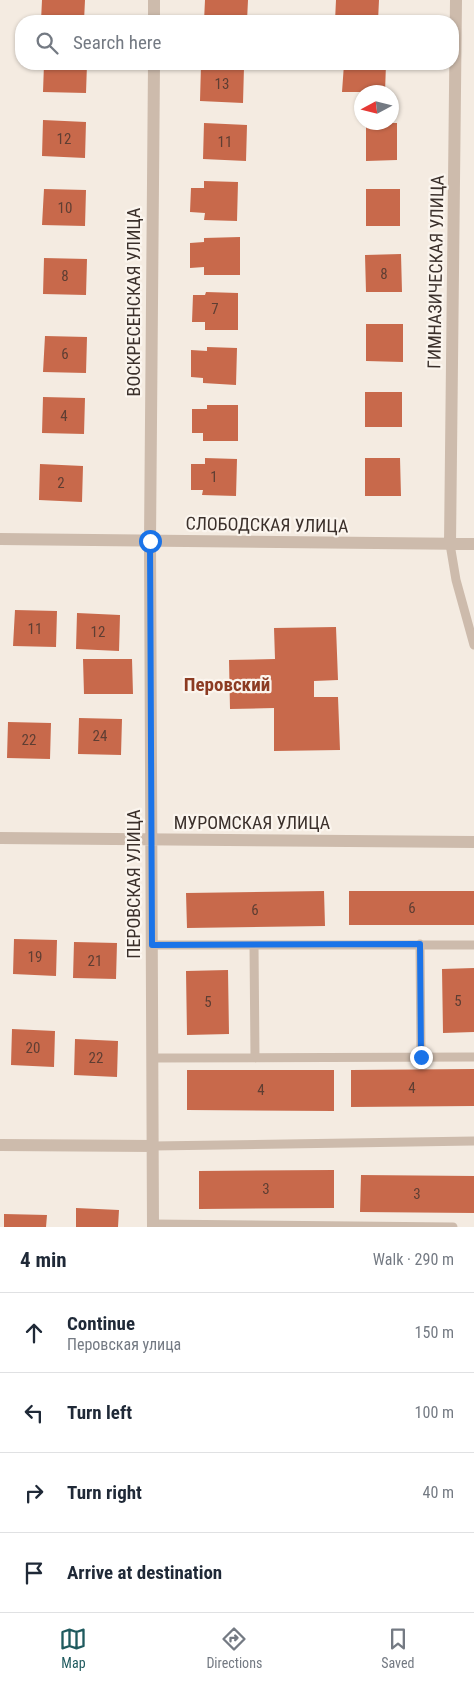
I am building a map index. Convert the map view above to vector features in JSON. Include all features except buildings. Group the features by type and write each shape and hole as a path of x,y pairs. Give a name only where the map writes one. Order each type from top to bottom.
{"street":[{"path":"154,0 154,15"},
{"name":"ГИМНАЗИЧЕСКАЯ УЛИЦА","path":"456,0 456,15"},
{"name":"ВОСКРЕСЕНСКАЯ УЛИЦА","path":"150,541 154,70"},
{"name":"ГИМНАЗИЧЕСКАЯ УЛИЦА","path":"450,544 455,70"},
{"name":"СЛОБОДСКАЯ УЛИЦА","path":"0,539 474,544"},
{"name":"ПЕРОВСКАЯ УЛИЦА","path":"150,541 153,1226"},
{"name":"МУРОМСКАЯ УЛИЦА","path":"0,838 474,842"},
{"path":"0,1145 153,1146"}],"lane":[{"path":"450,544 456,580 474,645"},
{"path":"420,944 421,1057"},
{"path":"152,945 474,945"},
{"path":"254,945 254,1058"},
{"path":"152,1058 474,1057"},
{"path":"153,1146 474,1141"},
{"path":"153,1226 453,1227"}],"district":[{"name":"Перовский","path":"227,684"}],"route":[{"path":"150,541 152,945 420,944 421,1057"}]}
